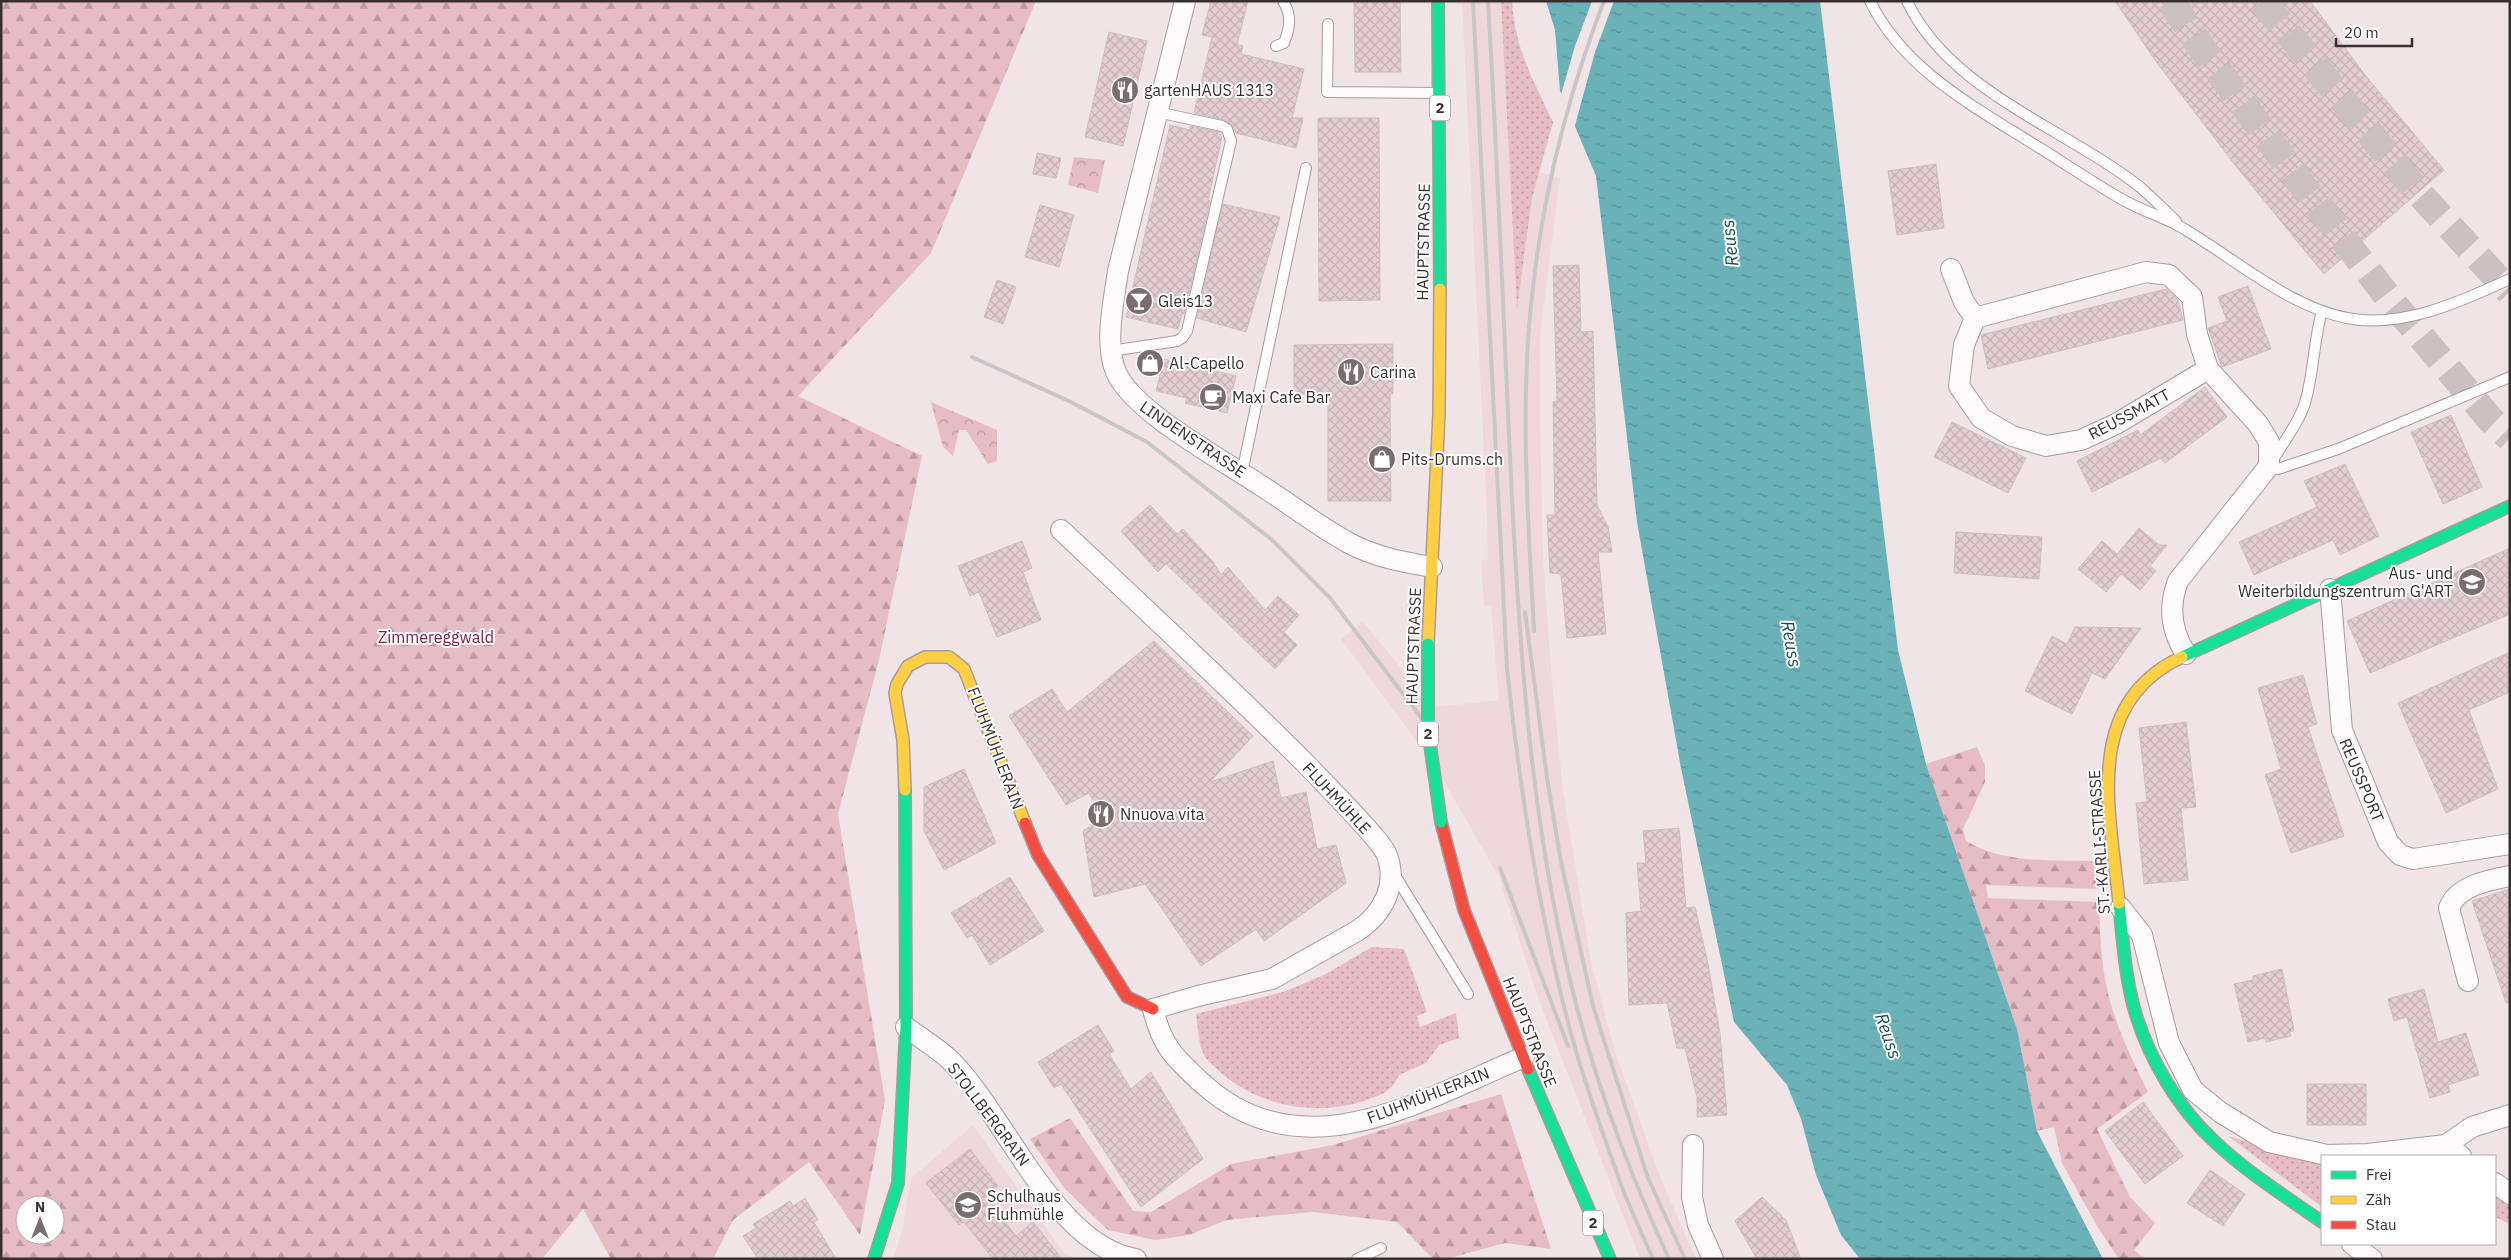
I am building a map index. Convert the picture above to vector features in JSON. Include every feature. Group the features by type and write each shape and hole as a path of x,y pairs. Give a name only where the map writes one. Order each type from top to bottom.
{"street":[{"name":"LINDENSTRASSE","path":"1185,1 1118,271 1113,302 1111,351 1115,371 1123,386 1137,402 1221,461 1350,543 1392,560 1432,567"},
{"name":"HAUPTSTRASSE","path":"1438,1 1440,93 1438,413 1427,703 1430,754 1440,817 1464,910 1572,1178 1610,1259"},
{"path":"1951,269 1964,302 1975,318 2146,272 2169,275 2192,297 2197,334 2208,369 2261,430 2268,442 2269,466 2178,581 2173,597 2172,624 2178,642 2186,654"},
{"name":"REUSSMATT","path":"1975,318 1964,345 1959,386 1981,418 2012,436 2046,446 2081,440 2116,424 2208,369"},
{"name":"ST.-KARLI-STRASSE","path":"2321,1221 2229,1154 2200,1128 2166,1077 2142,1034 2130,994 2120,908 2108,782 2110,747 2129,698 2149,678 2186,654 2510,506"},
{"name":"FLUHMÜHLE","path":"1061,530 1237,696 1346,804 1379,842 1390,866 1389,892 1384,904 1377,915 1356,930 1272,979 1198,996 1153,1009"},
{"name":"REUSSPORT","path":"2330,589 2342,730 2388,842 2400,855 2413,859 2510,844"},
{"name":"FLUHMÜHLERAIN","path":"874,1259 898,1183 906,1027 906,811 903,740 896,693 897,684 908,666 925,657 949,657 959,663 969,678 1027,831 1056,886 1127,997 1153,1009 1156,1025 1169,1051 1210,1090 1239,1109 1279,1125 1322,1126 1353,1124 1405,1108 1524,1057"},
{"path":"2468,980 2449,908 2452,899 2465,889 2510,876"},
{"path":"2120,908 2142,935 2169,1043 2193,1090 2220,1112 2268,1142 2327,1155 2453,1151 2472,1127 2510,1115"},
{"name":"STOLLBERGRAIN","path":"906,1027 950,1061 1081,1233 1102,1248 1136,1259"},
{"path":"1693,1144 1692,1197 1698,1225 1713,1259"},
{"path":"2496,1184 2510,1194"},
{"path":"2353,1245 2372,1259"}],"lane":[{"path":"1276,46 1284,43 1289,30 1289,10 1282,1"},
{"path":"1870,1 1893,40 1920,67 1949,89 2126,201 2184,229 2292,297 2322,311 2349,318 2376,320 2402,318 2459,300 2510,278"},
{"path":"1907,1 1917,22 1932,42 1966,74 2139,187 2184,229"},
{"path":"1328,24 1327,92 1440,93"},
{"path":"1111,351 1177,341 1182,338 1186,331 1231,141 1227,129 1222,126 1157,112"},
{"path":"1242,473 1306,168"},
{"path":"2322,311 2315,340 2312,372 2303,408 2269,466 2278,469 2338,449 2510,377"},
{"path":"1390,866 1468,994"},
{"path":"1357,1259 1381,1248"}],"shaded area":[{"path":"1462,1 1501,1 1517,306 1532,198 1539,172 1560,178 1540,335 1540,421 1543,558 1552,682 1563,791 1591,962 1615,1052 1661,1179 1696,1259 1640,1259 1537,995 1499,877 1434,764 1341,639 1363,622 1397,663 1427,708 1499,700 1491,607 1484,605 1481,561 1488,559 1487,516"},
{"name":"Schulhaus Fluhmühle","path":"973,1125 1064,1253 1075,1259 893,1259 902,1232 911,1178"}],"green space":[{"name":"Zimmereggwald","path":"1,1 1036,1 931,253 798,396 922,456 879,660 838,814 885,1100 860,1235 809,1162 733,1220 713,1259 611,1259 583,1209 542,1259 1,1259"},
{"path":"1501,1 1512,1 1517,34 1526,64 1553,122 1532,198 1517,309"},
{"path":"1074,157 1105,160 1098,193 1068,185"},
{"path":"931,402 997,430 997,461 988,464 966,430 959,430 953,456 943,447"},
{"path":"1977,747 1985,765 1985,782 1963,829 1966,841 1996,854 2012,857 2094,861 2097,889 1986,885 1988,898 2099,902 2102,953 2108,992 2123,1038 2148,1092 2097,1129 2130,1197 2155,1223 2134,1250 2145,1259 2119,1259 2097,1226 2062,1163 2054,1127 2037,1131 2017,1029 1926,764"},
{"path":"1372,947 1404,949 1427,1012 1417,1016 1420,1027 1456,1013 1459,1038 1439,1045 1426,1063 1399,1075 1393,1085 1385,1092 1376,1097 1345,1106 1305,1108 1286,1105 1267,1100 1232,1082 1205,1057 1199,1040 1196,1014 1283,992 1324,975"},
{"path":"1501,1094 1551,1249 1505,1243 1446,1259 1433,1259 1397,1222 1313,1212 1227,1220 1189,1235 1155,1240 1108,1230 1065,1189 1030,1139 1070,1118 1133,1211 1151,1212 1231,1164 1333,1145"},
{"path":"2228,1136 2321,1163 2321,1206"},
{"path":"2496,1195 2510,1205 2510,1224 2496,1217"}],"water":[{"name":"Reuss","path":"1546,1 1820,1 1898,650 1926,764 2017,1029 2037,1131 2103,1259 1860,1259 1841,1235 1816,1175 1801,1119 1787,1085 1734,1022 1681,768 1637,522 1596,176 1560,91 1555,30"}],"pier":[{"path":"1592,1 1614,1 1595,52 1574,129 1560,98 1575,46"}],"building":[{"path":"1211,1 1248,1 1237,45 1243,46 1241,54 1304,69 1292,118 1303,118 1296,148 1236,133 1233,126 1225,120 1194,113 1212,37 1202,35"},
{"path":"1354,1 1400,1 1401,72 1355,72"},
{"path":"2115,1 2310,1 2365,75 2444,170 2324,274 2239,170 2157,63"},
{"path":"1109,32 1147,41 1123,146 1085,137"},
{"path":"1318,118 1379,118 1380,300 1319,301"},
{"path":"1170,125 1190,130 1190,126 1219,132 1222,137 1208,200 1210,201 1184,314 1182,314 1178,329 1126,317"},
{"path":"1037,153 1061,158 1056,178 1033,174"},
{"path":"1936,164 1944,228 1897,235 1888,171"},
{"path":"1223,204 1280,217 1246,332 1197,318"},
{"path":"1040,205 1074,215 1059,267 1025,257"},
{"path":"1579,265 1581,332 1593,331 1597,505 1608,527 1612,552 1598,552 1606,634 1567,638 1561,574 1550,573 1547,515 1555,515 1553,402 1557,401 1553,266"},
{"path":"997,280 1016,287 1003,324 984,317"},
{"path":"2248,286 2271,349 2222,367 2208,328 2227,321 2218,297"},
{"path":"2166,289 2178,300 2183,320 1988,369 1981,335"},
{"path":"1393,344 1393,394 1390,394 1391,501 1328,501 1328,394 1294,394 1294,345"},
{"path":"1164,359 1236,376 1227,413 1185,403 1187,398 1156,391"},
{"path":"2205,387 2227,417 2165,463 2161,458 2092,492 2077,461 2138,430 2140,435"},
{"path":"2451,415 2482,487 2443,504 2411,432"},
{"path":"1952,422 2026,458 2008,493 1934,457"},
{"path":"2345,464 2379,536 2340,555 2333,540 2254,575 2239,542 2317,507 2304,481"},
{"path":"1150,505 1177,534 1183,529 1213,562 1221,575 1228,567 1265,610 1278,596 1299,615 1284,632 1297,645 1275,669 1166,564 1158,572 1121,531"},
{"path":"2139,528 2159,545 2167,545 2150,566 2156,571 2140,590 2121,574 2106,592 2078,569 2102,541 2117,554"},
{"path":"1956,532 2042,537 2039,579 1954,573"},
{"path":"1022,541 1032,568 1023,572 1041,620 997,637 979,592 970,596 958,566"},
{"name":"Aus- und Weiterbildungszentrum G'ART","path":"2510,548 2510,614 2370,673 2347,621"},
{"path":"2075,627 2141,628 2105,679 2092,673 2072,714 2025,691 2052,636 2067,644"},
{"path":"1154,641 1253,736 1210,782 1273,761 1281,798 1306,792 1317,849 1336,845 1346,883 1264,941 1256,929 1201,966 1145,884 1094,897 1083,831 1103,818 1089,793 1066,805 1009,716 1052,689 1067,712"},
{"path":"2510,652 2510,692 2469,710 2498,789 2446,813 2398,703"},
{"path":"2303,675 2317,724 2308,727 2344,836 2291,853 2265,775 2281,769 2258,688"},
{"path":"2186,722 2196,807 2181,808 2188,880 2144,884 2136,803 2147,802 2139,728"},
{"path":"964,769 996,843 944,870 924,831 924,787"},
{"path":"1679,828 1686,908 1695,907 1708,964 1720,1033 1727,1115 1697,1117 1697,1097 1685,1048 1677,1048 1667,1003 1629,1005 1626,913 1641,911 1637,863 1646,863 1643,831"},
{"path":"1010,877 1044,931 990,965 972,935 967,938 951,913"},
{"path":"2510,889 2510,1002 2506,1003 2472,901"},
{"path":"2282,969 2294,1031 2289,1032 2291,1036 2266,1042 2265,1038 2248,1042 2234,984 2253,980 2253,976"},
{"path":"2424,989 2438,1042 2466,1033 2479,1075 2448,1085 2450,1092 2430,1098 2407,1017 2394,1021 2388,999"},
{"path":"1098,1025 1114,1051 1109,1054 1131,1089 1151,1072 1203,1159 1141,1207 1061,1084 1054,1088 1038,1062"},
{"path":"2307,1084 2366,1084 2366,1125 2307,1125"},
{"path":"2143,1102 2183,1156 2145,1184 2105,1131"},
{"path":"970,1149 998,1186 985,1196 1016,1236 1033,1222 1062,1259 993,1259 964,1222 959,1225 926,1183"},
{"path":"2210,1170 2245,1194 2223,1226 2187,1203"},
{"path":"1762,1197 1786,1220 1801,1259 1757,1259 1735,1221"},
{"path":"805,1198 818,1220 814,1222 836,1259 758,1259 743,1236 756,1228 753,1224 790,1201 793,1206"}],"tunnel":[{"path":"2171,1 2198,43 2387,296 2490,419 2510,438"},
{"path":"2262,1 2416,190 2510,292"}],"railway":[{"path":"1473,1 1507,668 1518,761 1540,900 1560,991 1584,1078 1626,1198"},
{"path":"1488,1 1518,602 1523,674 1539,818 1565,960 1583,1030 1622,1146 1644,1203 1669,1259"},
{"path":"1534,631 1526,459 1526,373 1533,287 1551,178 1569,106 1591,35 1604,1"},
{"path":"972,357 1071,402 1147,442 1271,539 1330,598 1423,720"},
{"path":"1525,612 1547,778 1561,862 1593,1006 1648,1178 1685,1259"},
{"path":"1500,868 1568,1046"},
{"path":"1624,1193 1653,1259"}],"traffic: fast":[{"path":"1438,1 1440,289"},
{"path":"2182,657 2510,506"},
{"path":"1428,644 1428,730 1441,822"},
{"path":"874,1259 898,1183 906,1027 905,790"},
{"path":"2119,903 2129,988 2136,1015 2149,1049 2177,1099 2201,1128 2226,1152 2321,1221"},
{"path":"1528,1069 1610,1259"}],"traffic: slow":[{"path":"1428,644 1439,413 1440,289"},
{"path":"905,790 903,740 895,693 897,684 908,666 925,657 949,657 964,669 1025,823"},
{"path":"2119,903 2109,799 2109,765 2115,732 2128,703 2150,677 2182,657"}],"traffic: jam":[{"path":"1441,822 1464,910 1528,1069"},
{"path":"1025,823 1038,855 1127,997 1153,1009"}],"place":[{"name":"gartenHAUS 1313","path":"1125,90"},
{"name":"Gleis13","path":"1139,301"},
{"name":"Al-Capello","path":"1150,363"},
{"name":"Carina","path":"1351,372"},
{"name":"Maxi Cafe Bar","path":"1213,397"},
{"name":"Pits-Drums.ch","path":"1382,459"},
{"name":"Aus- und Weiterbildungszentrum G'ART","path":"2472,582"},
{"name":"Nnuova vita","path":"1101,814"},
{"name":"Schulhaus Fluhmühle","path":"968,1205"}]}
